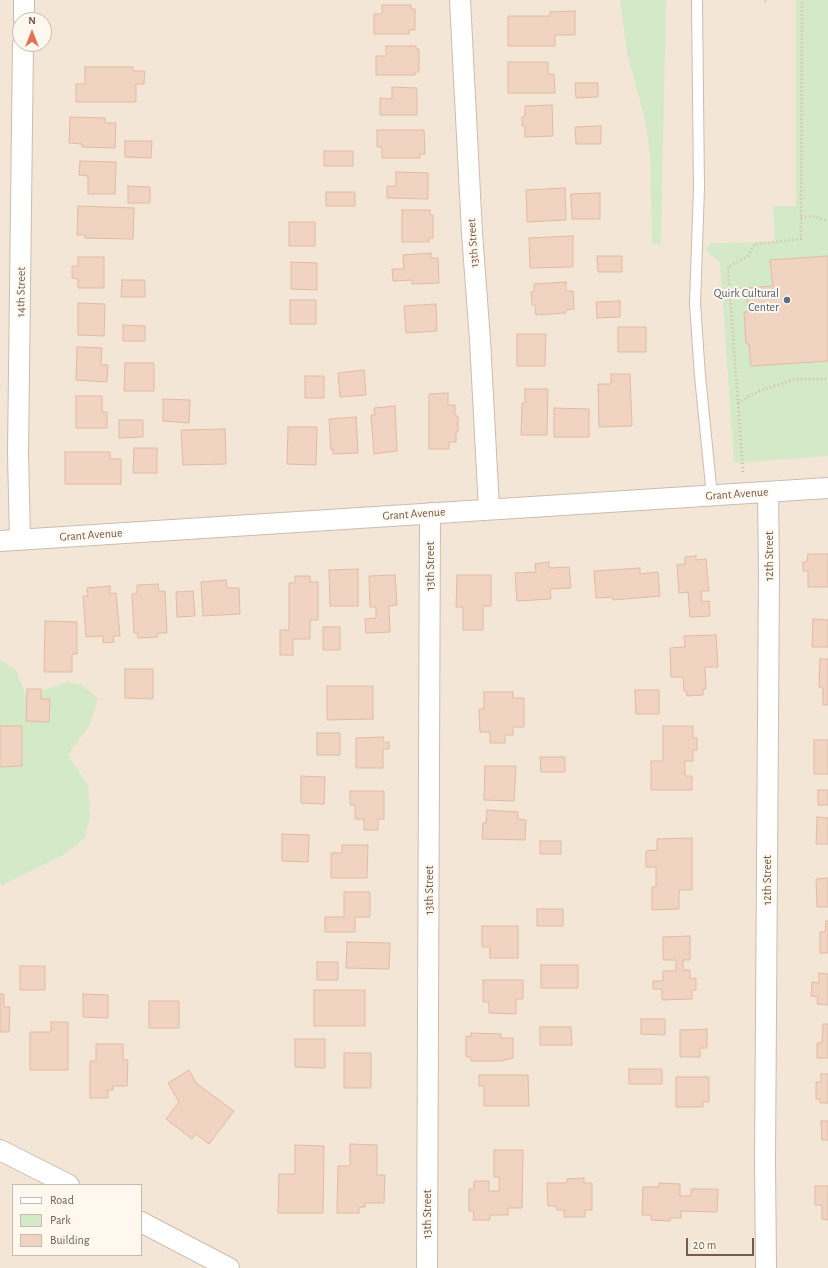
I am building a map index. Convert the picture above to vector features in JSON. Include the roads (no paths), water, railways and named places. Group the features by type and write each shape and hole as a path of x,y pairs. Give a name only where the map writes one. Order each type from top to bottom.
{"street":[{"path":"24,0 24,12"},
{"name":"13th Street","path":"460,0 472,233 480,340 489,509"},
{"name":"14th Street","path":"20,540 18,453 23,52"},
{"name":"Grant Avenue","path":"0,541 828,488"},
{"name":"12th Street","path":"766,1268 765,1160 769,641 768,492"},
{"name":"13th Street","path":"427,1268 430,513"},
{"path":"0,1150 67,1184"},
{"path":"142,1223 229,1268"}],"lane":[{"path":"697,2 699,188 695,304 700,376 712,496"}],"place":[{"name":"Quirk Cultural Center","path":"787,300"}]}
